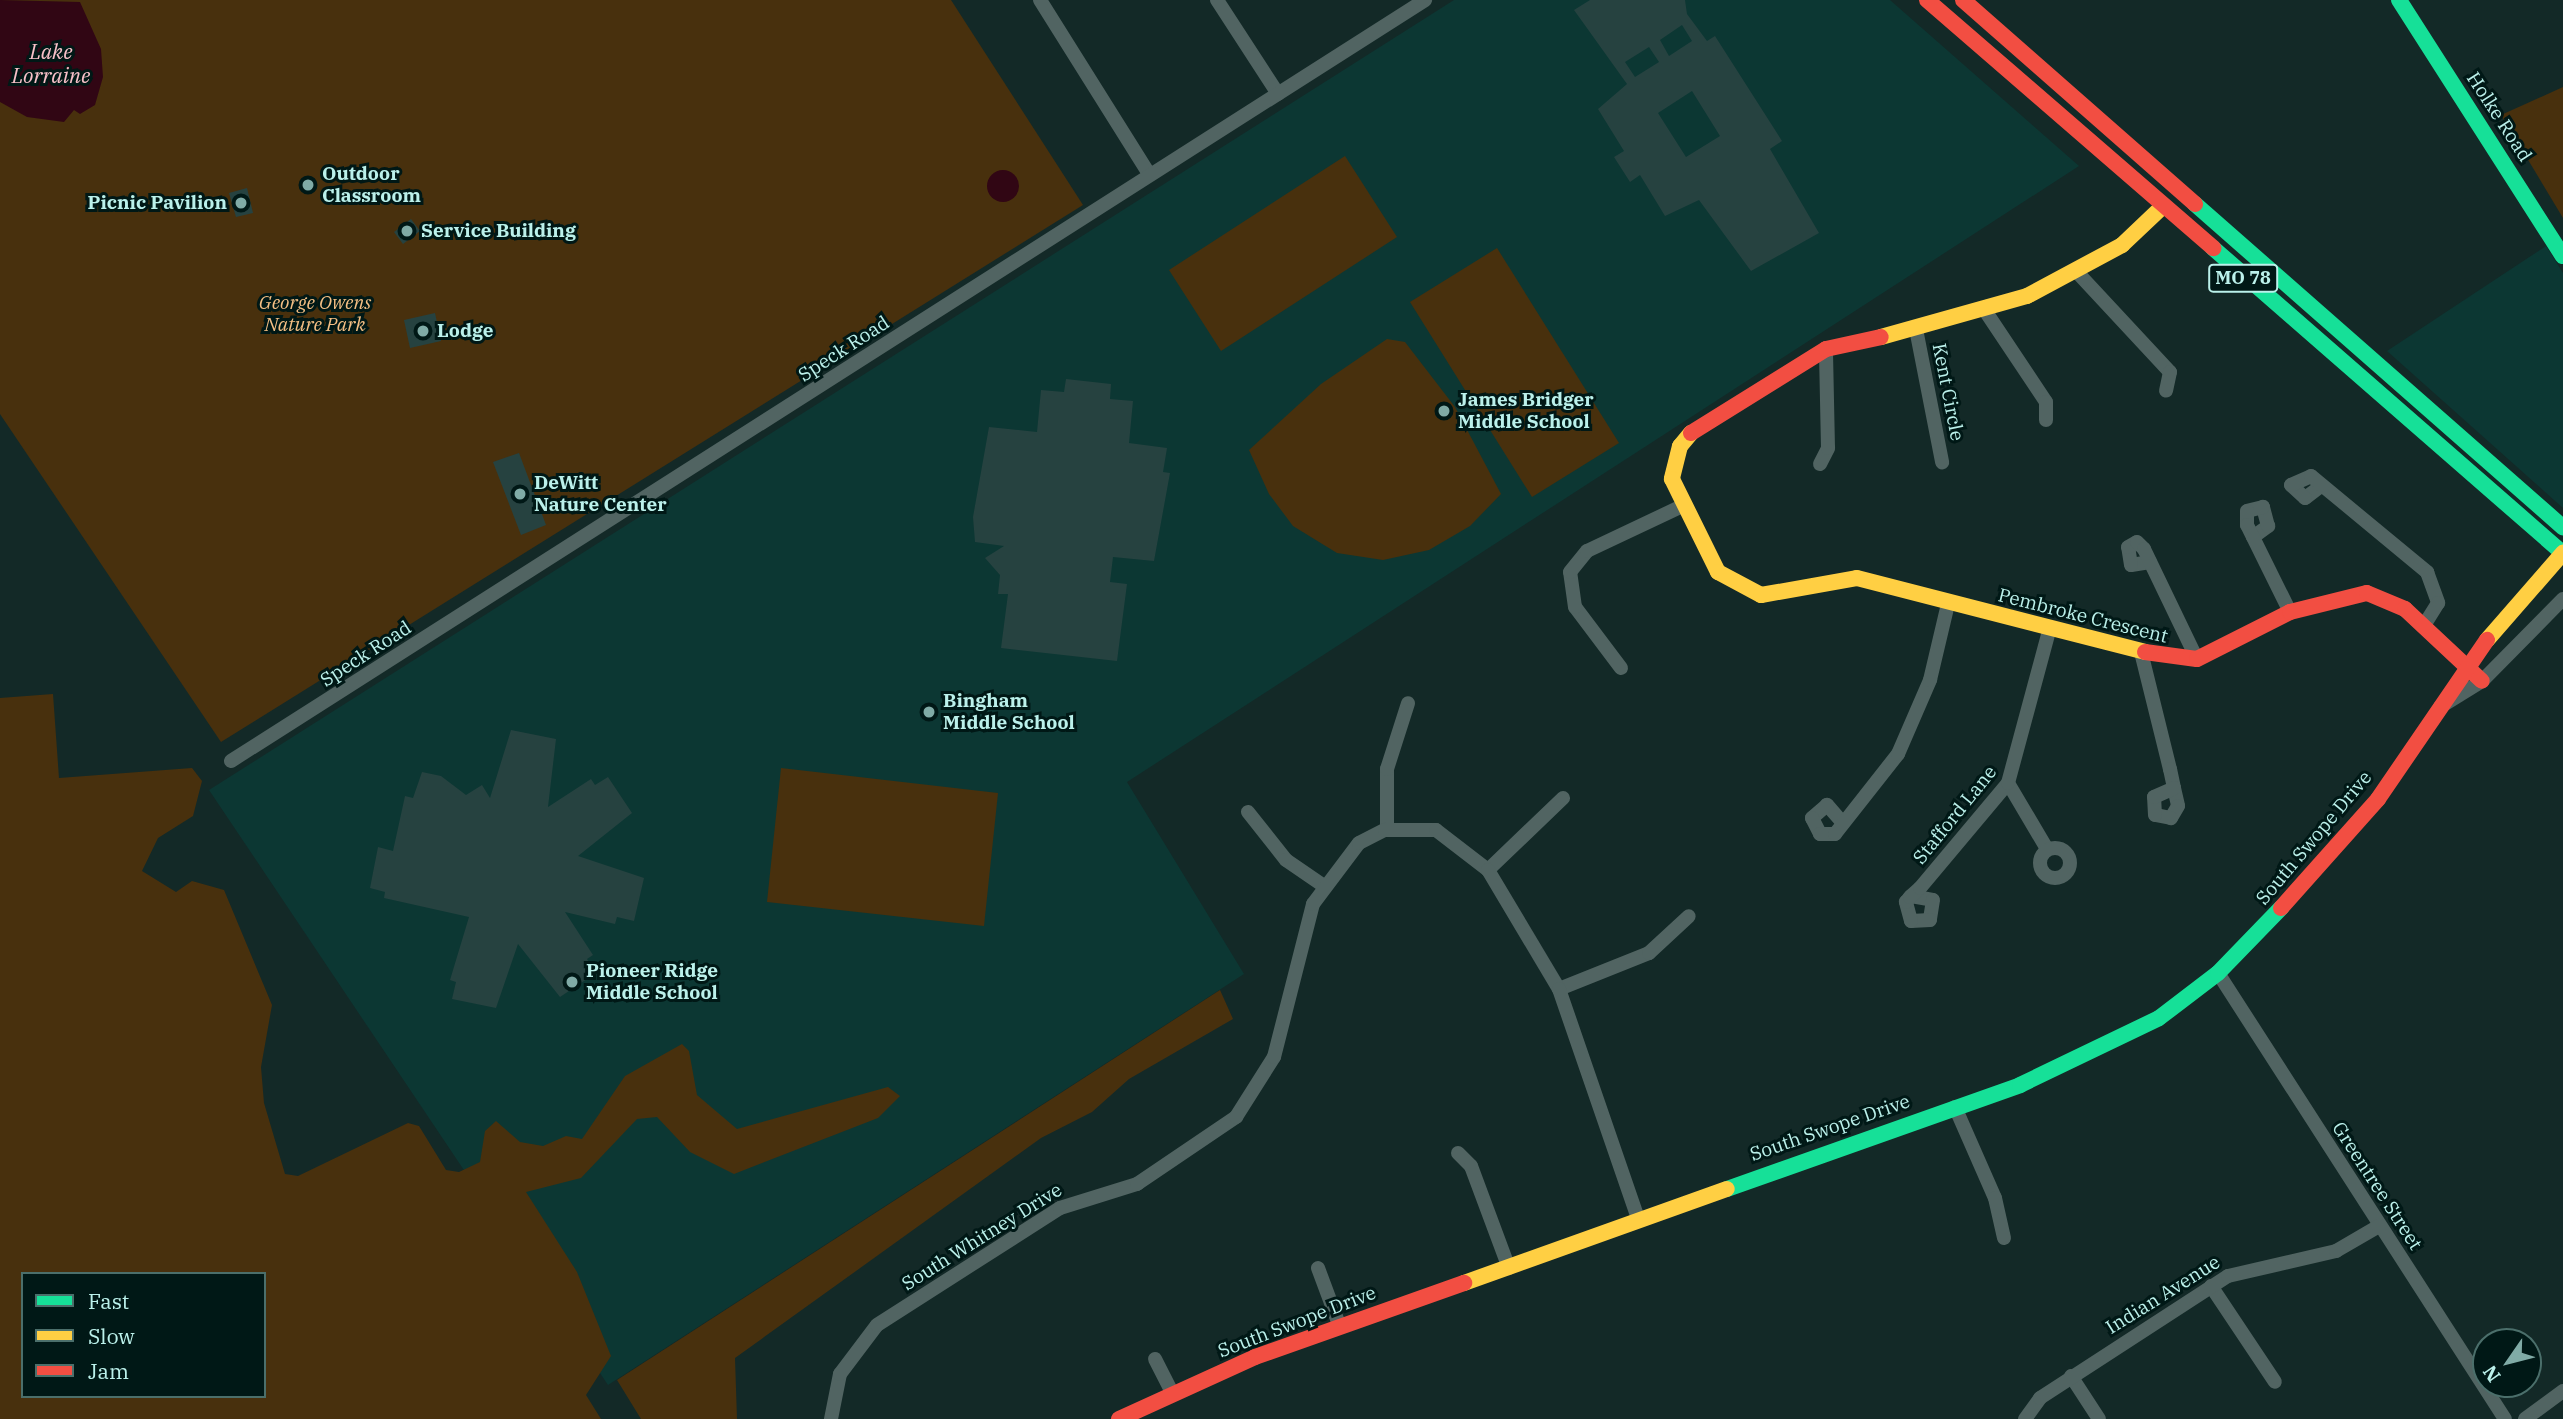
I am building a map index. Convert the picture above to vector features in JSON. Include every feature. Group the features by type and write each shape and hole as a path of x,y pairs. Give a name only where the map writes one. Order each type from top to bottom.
{"street":[{"path":"1040,0 1149,174"},
{"path":"1217,0 1278,94"},
{"name":"Speck Road","path":"230,761 284,730 1149,174 1425,0"},
{"name":"MO 78","path":"1927,0 2161,208 2563,553"},
{"name":"MO 78","path":"1963,0 2563,527"},
{"name":"Holke Road","path":"2399,0 2563,256"},
{"name":"Pembroke Crescent","path":"2161,208 2122,246 1986,313 1826,349 1694,430 1673,465 1682,506 1717,572 1746,593 1786,594 1857,578 2049,631 2141,652 2197,659"},
{"path":"2076,271 2131,334 2171,372 2166,391"},
{"path":"1986,313 2046,402 2046,420"},
{"name":"Kent Circle","path":"1916,329 1942,462"},
{"path":"1820,464 1828,448 1826,349"},
{"path":"2321,486 2427,572 2438,603 2425,624"},
{"path":"1621,668 1575,607 1570,572 1587,551 1682,506"},
{"path":"2253,537 2290,612"},
{"name":"South Swope Drive","path":"1120,1419 1172,1393 1340,1327 1509,1268 1638,1218 1955,1107 2094,1054 2218,973 2378,799 2466,664 2563,553"},
{"path":"2150,562 2197,659 2290,612 2367,593 2388,598 2425,624 2482,681"},
{"name":"South Swope Drive","path":"2439,708 2482,681 2563,599"},
{"path":"1842,821 1880,779 1916,718 1948,604"},
{"name":"Stafford Lane","path":"1911,896 2008,783 2049,631"},
{"path":"2141,652 2174,788"},
{"path":"1408,703 1387,769 1387,829 1436,830 1488,870 1559,989 1638,1218"},
{"path":"2008,783 2047,849"},
{"path":"1488,870 1563,798"},
{"path":"1248,811 1286,860 1324,886"},
{"name":"South Whitney Drive","path":"831,1419 840,1374 877,1325 1060,1209 1137,1184 1236,1117 1274,1057 1303,932 1324,886 1359,843 1387,829"},
{"path":"1559,989 1649,953 1689,916"},
{"name":"Greentree Street","path":"2218,973 2505,1419"},
{"path":"1955,1107 1996,1198 2004,1238"},
{"path":"1458,1153 1471,1166 1509,1268"},
{"name":"Indian Avenue","path":"2025,1419 2040,1398 2211,1286 2250,1267 2336,1251 2379,1226"},
{"path":"1318,1268 1340,1327"},
{"path":"2211,1286 2275,1382"},
{"path":"1155,1359 1172,1393"},
{"path":"2071,1376 2099,1419"},
{"path":"2525,1419 2563,1391"}],"shaded area":[{"path":"1454,0 1890,0 2079,166 1127,782 1244,974 608,1385 209,790"},
{"path":"2546,246 2563,273 2563,508 2387,351"}],"green space":[{"name":"George Owens Nature Park","path":"0,0 951,0 1083,205 221,742 0,414"},
{"path":"2563,87 2563,218 2501,115"},
{"path":"1345,156 1397,237 1221,351 1169,270"},
{"path":"1497,248 1619,443 1532,497 1410,302"},
{"path":"1387,339 1405,342 1455,407 1501,494 1470,526 1429,550 1383,560 1337,553 1293,526 1269,494 1249,450 1321,384"},
{"path":"53,694 59,778 192,768 202,781 193,816 158,838 142,871 176,892 192,881 224,890 272,1005 261,1067 264,1103 285,1174 298,1176 408,1123 419,1126 446,1170 459,1172 480,1162 485,1131 496,1121 520,1142 543,1146 566,1136 582,1139 625,1076 682,1044 689,1051 697,1095 737,1129 888,1087 900,1096 878,1118 734,1174 690,1152 657,1117 637,1119 581,1178 526,1192 577,1272 611,1356 586,1395 601,1419 0,1419 0,698"},
{"path":"781,768 998,793 984,926 767,902"},
{"path":"1220,990 1233,1019 1129,1079 1092,1112 1041,1138 735,1358 737,1419 641,1419 617,1380"}],"water":[{"name":"Lake Lorraine","path":"0,0 80,2 101,49 103,77 95,105 80,114 74,110 64,122 27,117 0,102"},
{"path":"1003,170 1015,174 1019,186 1015,198 1003,202 991,198 987,186 991,174"}],"building":[{"path":"1590,0 1685,0 1687,14 1707,41 1715,36 1782,141 1770,149 1819,233 1751,271 1699,200 1665,216 1640,175 1630,182 1614,157 1624,151 1598,109 1627,84 1574,10","holes":["1682,25 1692,41 1669,56 1660,40","1649,47 1659,62 1635,77 1625,62","1692,91 1720,136 1686,157 1658,113"]},
{"name":"Picnic Pavilion","path":"247,188 253,213 236,217 229,193"},
{"name":"Service Building","path":"411,219 420,231 403,244 394,232"},
{"name":"Lodge","path":"435,313 441,341 410,348 404,320"},
{"name":"Bingham Middle School","path":"1066,379 1111,384 1110,399 1133,401 1129,443 1167,448 1163,472 1170,473 1154,561 1113,557 1110,582 1127,584 1117,661 1001,648 1008,594 998,594 1000,575 985,558 1004,546 975,542 973,517 989,427 1037,432 1041,390 1064,392"},
{"name":"DeWitt Nature Center","path":"519,453 546,525 521,535 493,462"},
{"name":"Pioneer Ridge Middle School","path":"511,730 556,739 548,807 591,779 595,785 608,777 632,813 578,856 644,878 634,921 617,917 615,924 565,912 593,955 587,959 596,973 560,997 518,944 496,1008 452,999 456,982 450,980 469,917 384,898 385,892 370,888 378,847 393,851 405,796 413,798 422,772 441,776 466,795 482,785 490,798"}],"traffic: fast":[{"path":"2399,0 2563,256"},
{"path":"2195,204 2563,527"},
{"path":"2213,248 2563,553"},
{"path":"1727,1189 2020,1085 2159,1018 2218,973 2281,908"}],"traffic: slow":[{"path":"1881,337 2027,296 2122,245 2161,208"},
{"path":"1691,433 1680,446 1672,479 1718,572 1761,595 1857,578 2145,652"},
{"path":"2487,640 2563,553"},
{"path":"1464,1283 1727,1189"}],"traffic: jam":[{"path":"1927,0 2213,248"},
{"path":"1963,0 2195,204"},
{"path":"1691,433 1826,349 1881,337"},
{"path":"2145,652 2197,659 2290,612 2367,593 2405,609 2482,681"},
{"path":"2281,908 2378,799 2487,640"},
{"path":"1119,1419 1255,1357 1464,1283"}],"place":[{"name":"Outdoor Classroom","path":"308,185"},
{"name":"Picnic Pavilion","path":"241,203"},
{"name":"Service Building","path":"407,231"},
{"name":"Lodge","path":"423,331"},
{"name":"James Bridger Middle School","path":"1444,411"},
{"name":"DeWitt Nature Center","path":"520,494"},
{"name":"Bingham Middle School","path":"929,712"},
{"name":"Pioneer Ridge Middle School","path":"572,982"}]}
